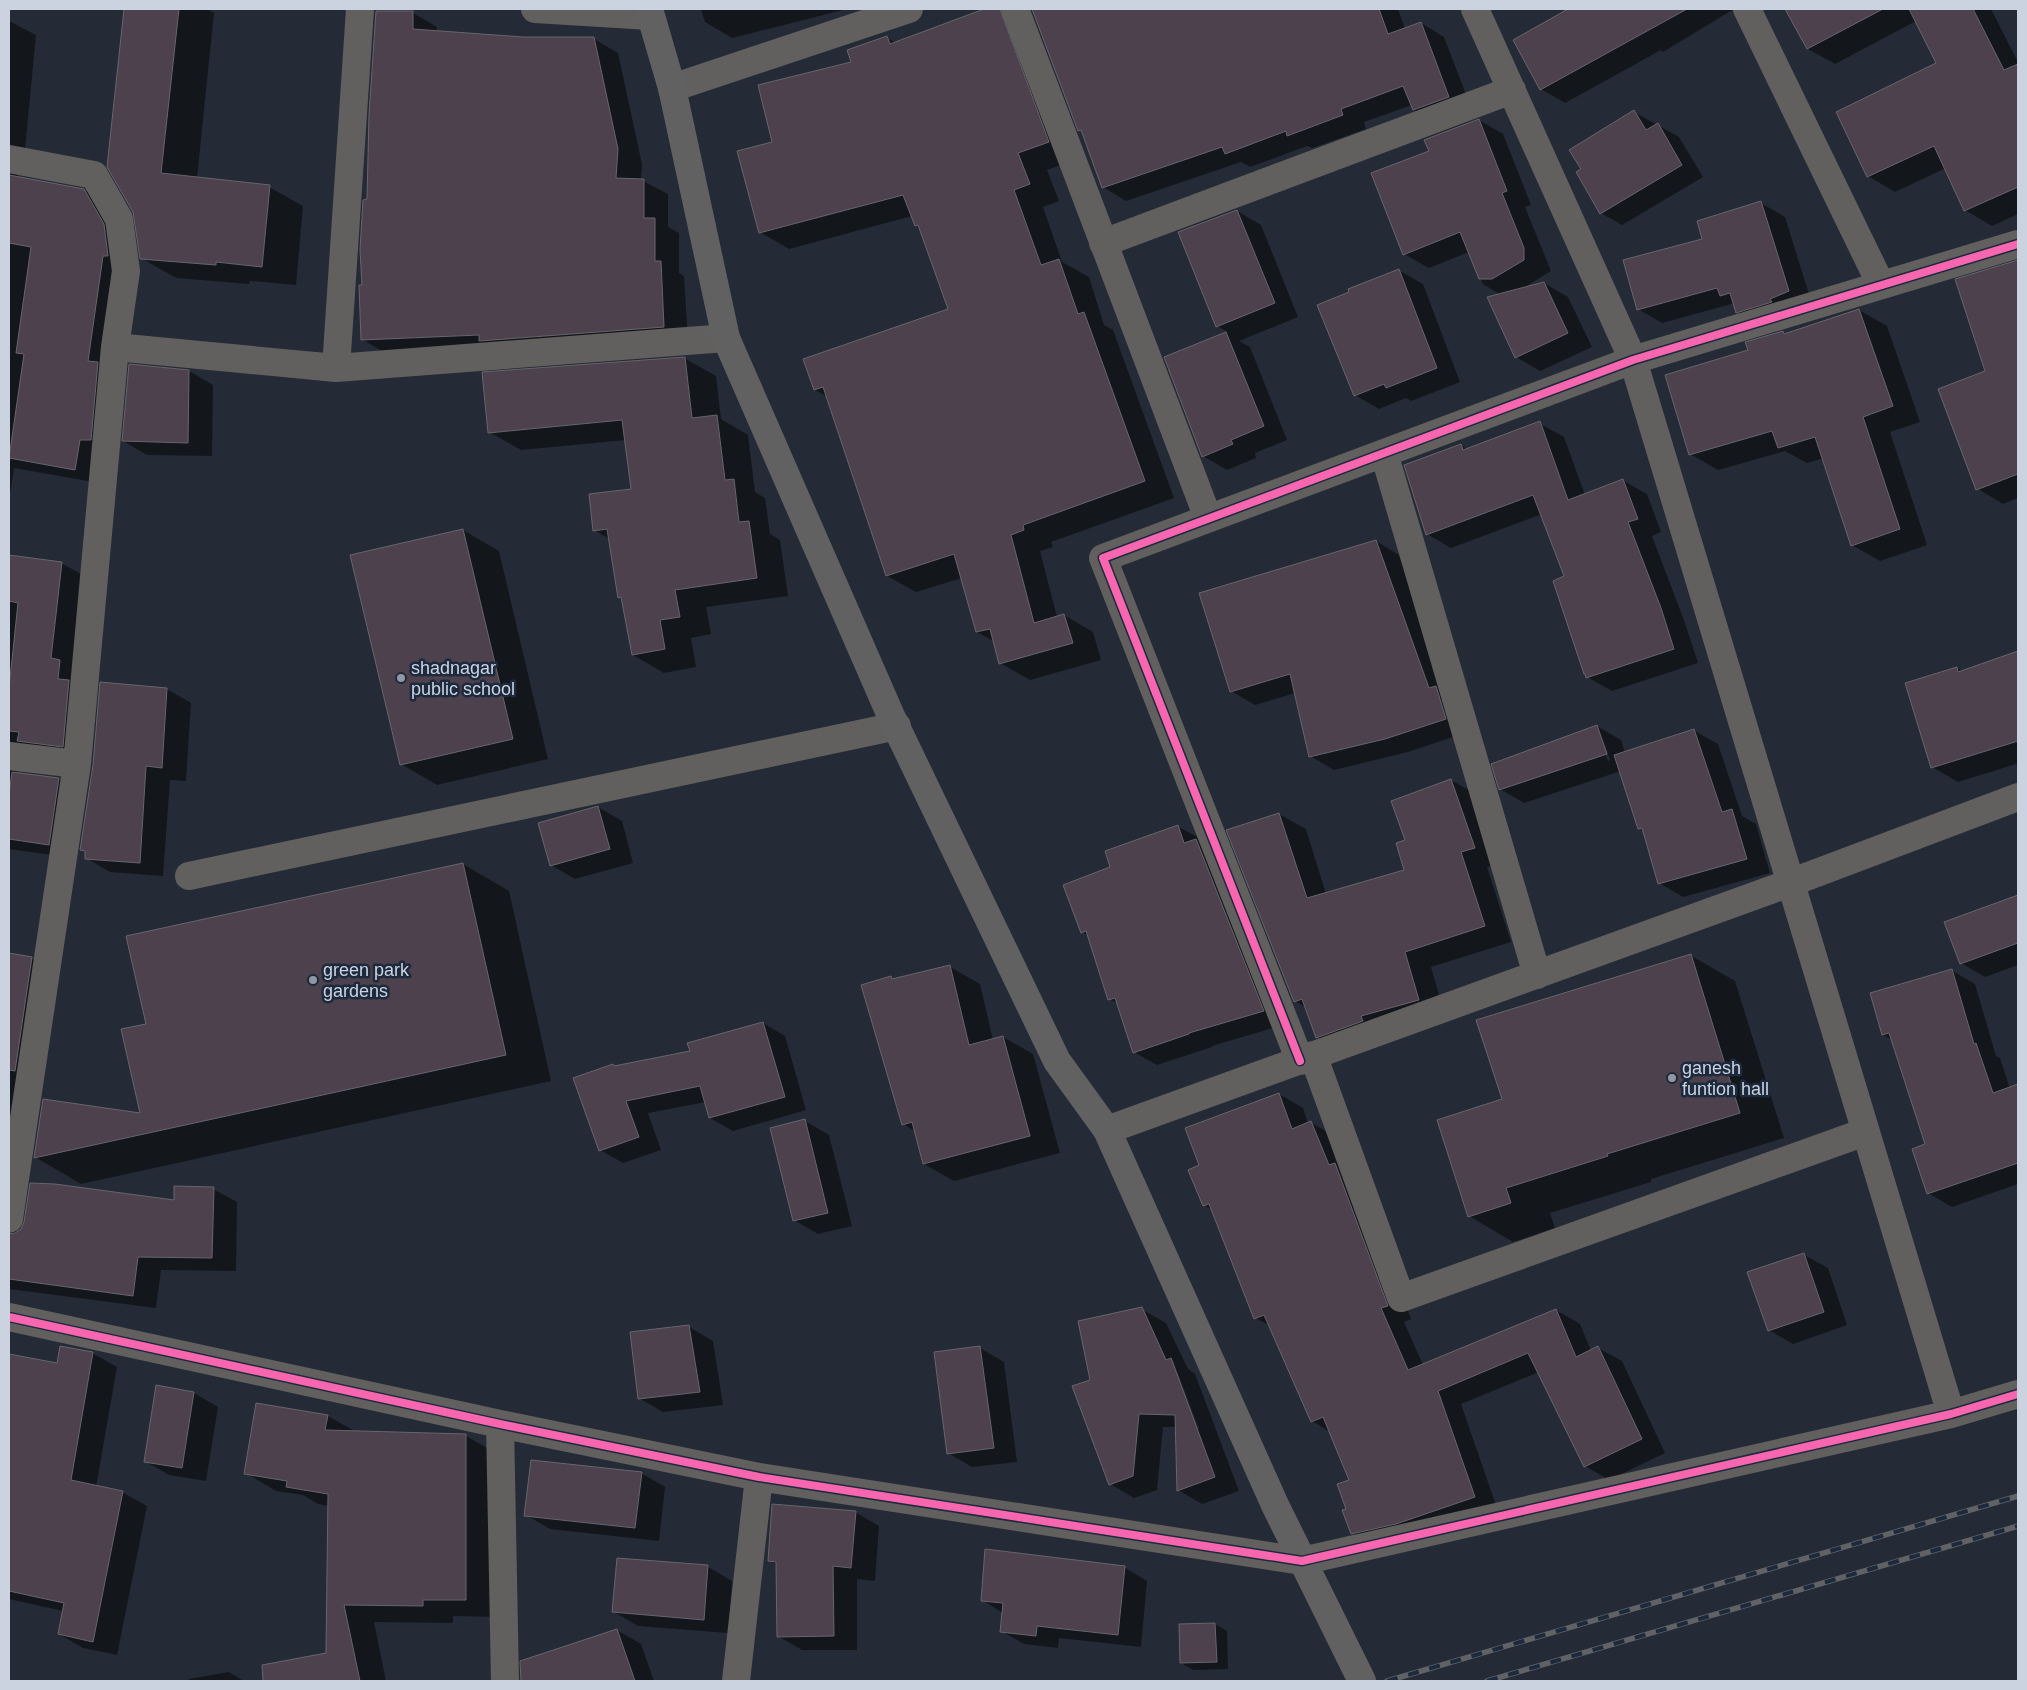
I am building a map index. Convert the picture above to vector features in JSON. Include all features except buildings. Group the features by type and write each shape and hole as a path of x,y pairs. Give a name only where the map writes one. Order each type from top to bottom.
{"main road":[{"path":"650,12 672,88 726,338 896,726 1057,1061 1107,1130 1275,1505 1362,1681"}],"street":[{"path":"336,368 360,9"},
{"path":"535,9 650,12"},
{"path":"672,88 909,9"},
{"path":"1015,9 1208,518"},
{"path":"1475,9 1632,360 1950,1414"},
{"path":"1746,9 1881,285"},
{"path":"1103,244 1512,90"},
{"path":"9,159 94,175 119,219 126,271 115,347 77,764 9,1219"},
{"path":"1865,1132 1400,1298 1307,1058 1103,558 1632,360 2018,244"},
{"path":"115,347 336,368 726,338"},
{"path":"1384,453 1537,975"},
{"path":"189,876 896,726"},
{"path":"9,756 77,764"},
{"path":"1107,1130 1790,883 2018,797"},
{"path":"9,1317 500,1424 759,1477 1302,1560 1950,1414 2018,1394"},
{"path":"500,1424 505,1681"},
{"path":"736,1681 759,1477"}],"railway":[{"path":"1387,1681 2018,1496"},
{"path":"1487,1681 2018,1526"}],"cycle path":[{"path":"1300,1061 1103,558 1633,360 2018,244"},
{"path":"9,1317 500,1424 759,1477 1302,1561 1951,1414 2018,1394"}],"place":[{"name":"shadnagar public school","path":"401,678"},
{"name":"green park gardens","path":"313,980"},
{"name":"ganesh funtion hall","path":"1672,1078"}]}
